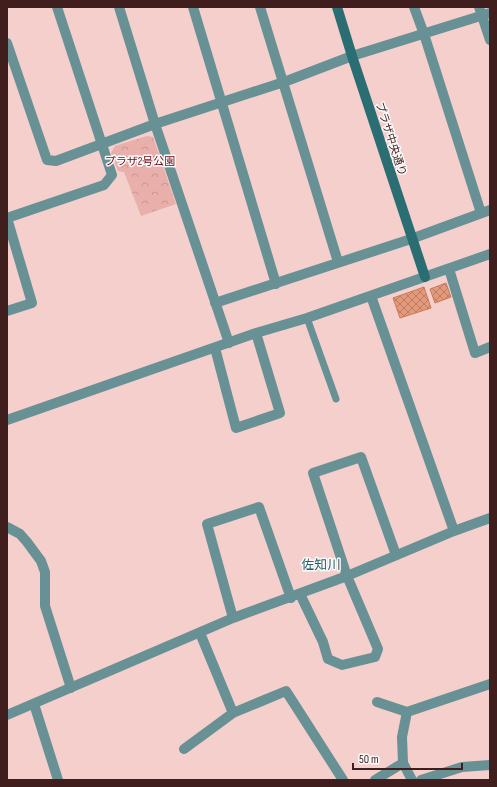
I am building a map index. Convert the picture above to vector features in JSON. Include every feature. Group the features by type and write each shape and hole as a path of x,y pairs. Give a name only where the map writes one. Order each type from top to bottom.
{"street":[{"path":"7,311 32,303 7,218 104,185 112,175 57,7"},
{"path":"119,7 155,124 229,343"},
{"path":"193,7 276,284"},
{"path":"260,7 338,262"},
{"name":"プラザ中央通り","path":"337,7 411,239 425,277"},
{"path":"215,303 411,239 485,212 414,7"},
{"path":"7,44 47,160 56,161 155,124 284,82 352,56 484,12 490,40"},
{"path":"7,420 256,333 307,318 490,254"},
{"path":"449,269 474,353 490,347"},
{"path":"371,296 454,530"},
{"path":"215,348 236,428 280,413 256,333"},
{"path":"233,618 206,524 259,507 295,596 323,642 328,659 342,665 375,657 378,649 347,576 312,473 361,457 396,555"},
{"path":"7,715 233,618 347,576 454,530 490,518"},
{"path":"7,527 20,534 41,561 45,572 45,606 71,688"},
{"path":"200,633 233,713"},
{"path":"377,702 407,712 490,684"},
{"path":"184,749 233,713 286,691 343,780"},
{"path":"34,704 58,780"},
{"path":"407,712 402,737 403,763 412,780"},
{"path":"375,780 386,775 403,763"},
{"path":"421,780 462,767 490,765"}],"lane":[{"path":"307,318 336,399"}],"green space":[{"name":"プラザ2号公園","path":"147,136 153,137 176,204 141,216 124,172 118,171 111,153 115,146"}],"building":[{"path":"446,283 451,297 435,303 430,289"},
{"path":"424,287 431,308 400,318 393,298"}],"district":[{"name":"佐知川","path":"321,565"}]}
